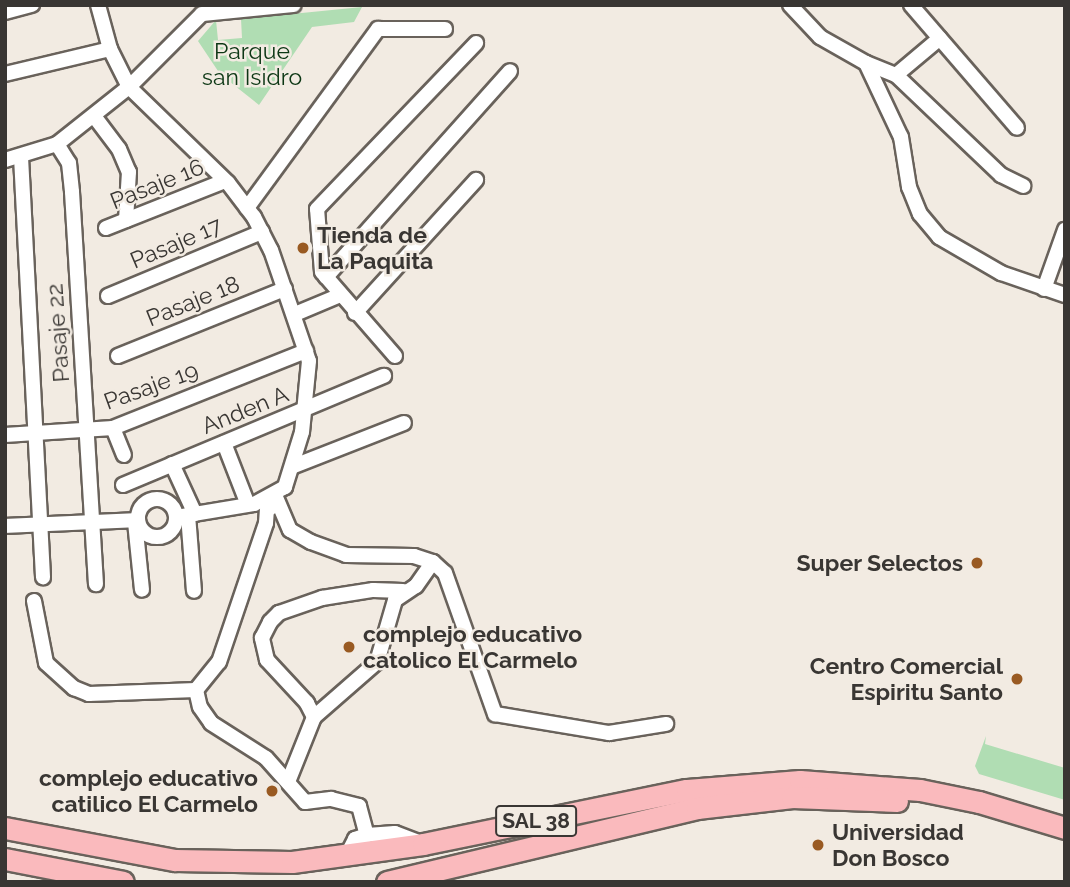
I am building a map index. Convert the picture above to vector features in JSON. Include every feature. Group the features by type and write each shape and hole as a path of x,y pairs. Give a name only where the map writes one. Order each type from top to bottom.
{"highway":[{"name":"SAL 38","path":"5,828 211,863 292,862 423,844 662,794 767,781 857,782 920,790 979,802 1065,828"},
{"name":"SAL 38","path":"387,882 664,814 792,797 915,804 982,817 1065,843"},
{"path":"5,859 122,882"}],"street":[{"path":"5,12 32,5"},
{"path":"34,601 46,663 74,688 89,694 196,690 219,662 266,523 267,510 285,487 294,466 305,411 306,351 295,314 262,232 225,181 129,87 110,49 98,5"},
{"path":"5,160 57,144 94,116 129,87 198,10 294,5"},
{"path":"790,5 821,37 866,63 896,75 1001,175 1024,186"},
{"path":"911,5 1017,128"},
{"path":"247,208 378,29 445,29"},
{"path":"896,75 940,38"},
{"path":"395,356 338,296 326,278 317,209 476,43"},
{"path":"5,74 110,49"},
{"path":"866,63 901,137 909,187 920,214 939,237 1001,273 1065,295"},
{"path":"326,278 510,71"},
{"path":"94,116 119,149 129,172 126,220"},
{"name":"Pasaje 22","path":"57,144 69,163 72,192 96,584"},
{"path":"21,157 43,577"},
{"path":"355,313 477,180"},
{"name":"Pasaje 16","path":"106,229 225,181"},
{"path":"1044,289 1065,230"},
{"name":"Pasaje 17","path":"108,296 262,232"},
{"name":"Pasaje 18","path":"118,356 285,289"},
{"path":"295,314 338,296"},
{"name":"Pasaje 19","path":"5,435 113,428 306,351"},
{"name":"Anden A","path":"123,485 384,376"},
{"path":"294,466 404,424"},
{"path":"113,428 124,455"},
{"path":"224,443 248,505"},
{"path":"172,464 186,515 194,591"},
{"path":"137,520 144,532 162,537 173,530 186,515 276,499"},
{"path":"276,499 290,530 326,549 360,556 414,556 433,562 452,587 495,714 609,733 666,724"},
{"path":"142,590 137,520 142,507 153,500 167,502 186,515"},
{"path":"5,527 137,520"},
{"path":"314,717 307,703 267,660 262,638 270,622 279,613 322,598 373,590 403,591 416,586 433,562"},
{"path":"288,782 314,717 377,662 395,600 403,591"},
{"path":"196,690 200,707 211,723 266,758 305,802 331,799 359,806 367,835"},
{"path":"347,855 355,839 367,835 395,833 423,844"}],"green space":[{"name":"Parque san Isidro","path":"362,7 354,22 312,27 259,105 220,74 198,41 216,20 218,40 242,38 241,19"},
{"path":"986,736 985,744 1065,768 1065,800 979,774 975,766"}],"place":[{"name":"Tienda de La Paquita","path":"303,248"},
{"name":"Super Selectos","path":"977,563"},
{"name":"complejo educativo catolico El Carmelo","path":"349,647"},
{"name":"Centro Comercial Espiritu Santo","path":"1017,679"},
{"name":"complejo educativo catilico El Carmelo","path":"272,791"},
{"name":"Universidad Don Bosco","path":"818,845"}]}
